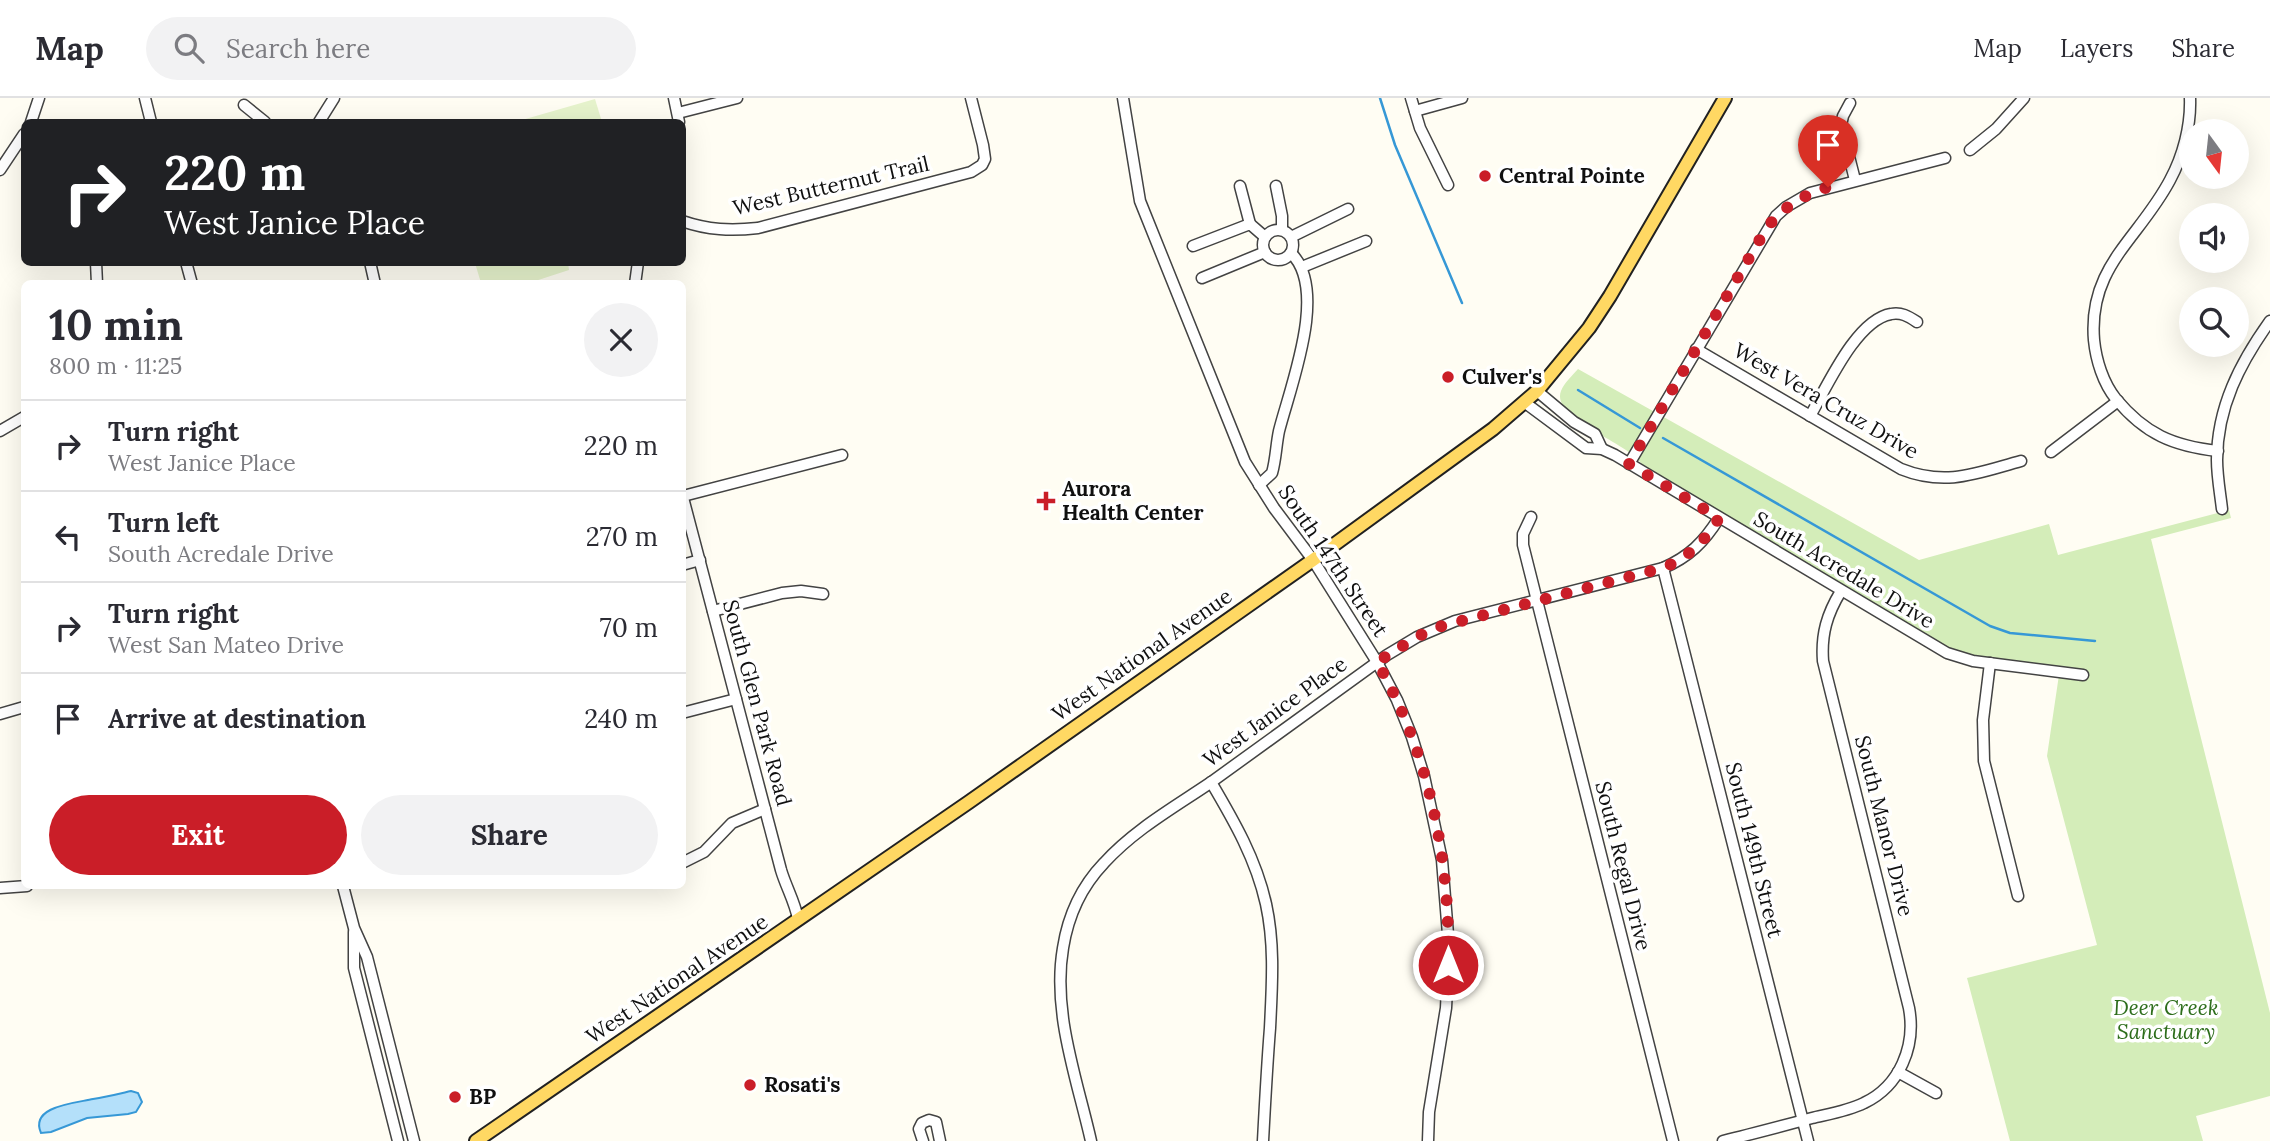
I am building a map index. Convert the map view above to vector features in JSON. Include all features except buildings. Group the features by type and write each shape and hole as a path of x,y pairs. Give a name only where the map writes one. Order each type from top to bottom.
{"main road":[{"name":"West National Avenue","path":"476,1141 969,802 1313,560 1493,429 1537,391 1562,363 1610,296 1725,98"}],"street":[{"path":"31,119 39,98"},
{"path":"145,98 150,119"},
{"path":"321,119 334,98"},
{"path":"674,98 678,118 737,98"},
{"name":"West Butternut Trail","path":"686,222 725,230 758,228 979,169 984,162 983,145 971,98"},
{"name":"South 147th Street","path":"1124,98 1140,201 1245,462 1313,560 1377,662 1407,724 1424,776 1438,833 1446,886 1449,947 1446,1008 1429,1112 1427,1141"},
{"path":"1411,98 1420,128 1448,185"},
{"path":"1415,111 1462,98"},
{"path":"1970,150 1996,129 2024,98"},
{"path":"2190,98 2185,140 2169,181 2106,272 2096,299 2093,328 2102,375 2118,401 2135,419 2165,439 2217,451"},
{"path":"1850,103 1841,125 1855,180"},
{"path":"244,105 261,119"},
{"path":"0,170 21,141"},
{"path":"1629,464 1776,216 1810,193 1945,158"},
{"path":"1240,186 1250,224 1265,237"},
{"path":"1276,186 1282,230"},
{"path":"1292,237 1348,209"},
{"path":"1193,246 1250,224"},
{"path":"1282,230 1292,237 1294,244 1287,257 1273,259 1265,252 1265,237 1272,231 1282,230"},
{"path":"1302,267 1366,241"},
{"path":"1202,278 1265,252"},
{"path":"1259,485 1272,473 1279,429 1302,347 1307,308 1302,267 1291,253"},
{"path":"1810,416 1857,337 1872,323 1890,314 1907,315 1917,322"},
{"path":"2222,509 2217,451 2223,414 2234,380 2251,347 2270,321"},
{"name":"West Vera Cruz Drive","path":"1696,349 1901,469 1920,476 1959,478 2021,461"},
{"name":"South Acredale Drive","path":"1537,391 1574,422 1595,434 1602,449"},
{"path":"2051,452 2118,401"},
{"name":"South Acredale Drive","path":"1524,402 1586,448 1602,449 1629,464 1947,653 1990,663 2083,675"},
{"path":"0,431 21,419"},
{"path":"686,494 842,455"},
{"name":"South Glen Park Road","path":"686,506 765,809 787,890 795,904 798,919"},
{"name":"South Regal Drive","path":"1531,517 1522,538 1536,600 1673,1141"},
{"name":"West Janice Place","path":"1091,1141 1066,1034 1061,995 1063,949 1066,931 1075,908 1092,876 1116,850 1377,662 1417,637 1438,627 1663,568 1678,561 1699,545 1719,518"},
{"path":"686,564 700,560"},
{"name":"South 149th Street","path":"1663,568 1808,1141"},
{"path":"713,611 801,590 823,594"},
{"name":"South Manor Drive","path":"1841,591 1823,632 1823,662 1909,1008 1911,1031 1908,1049 1898,1072"},
{"path":"1990,663 1983,720 1984,761 2018,896"},
{"path":"686,712 736,699"},
{"path":"0,714 21,708"},
{"path":"1210,782 1250,853 1263,891 1271,931 1272,981 1263,1141"},
{"path":"686,861 704,852 732,824 765,809"},
{"path":"0,888 21,886"},
{"path":"344,889 354,928 366,957 414,1141"},
{"path":"354,928 354,968 398,1141"},
{"path":"1723,1141 1867,1102 1885,1088 1898,1072 1936,1093"},
{"path":"923,1141 919,1129 922,1123 929,1120 936,1122 940,1141"}],"green space":[{"path":"595,99 601,119 525,119"},
{"path":"476,266 568,266 569,270 538,280 480,280"},
{"name":"Deer Creek Sanctuary","path":"1578,369 1919,560 2049,524 2058,555 2229,510 2231,518 2151,539 2270,1013 2270,1096 2196,1116 2203,1141 2010,1141 1967,978 2097,945 2047,756 2060,668 1957,654 1643,466 1624,449 1579,421 1561,401 1562,388"}],"water":[{"path":"131,1091 138,1093 142,1102 136,1112 87,1118 51,1132 41,1133 39,1124 42,1117 56,1107"}],"waterway":[{"path":"1380,98 1395,145 1462,303"},
{"path":"1578,390 1640,428"},
{"path":"1663,438 1990,626 2010,633 2095,641"}],"place":[{"name":"Central Pointe","path":"1485,176"},
{"name":"Culver's","path":"1448,377"},
{"name":"Aurora Health Center","path":"1046,501"},
{"name":"Rosati's","path":"750,1085"},
{"name":"BP","path":"455,1097"}],"route":[{"path":"1448,965 1443,860 1431,802 1412,737 1377,662 1438,627 1663,568 1689,555 1699,545 1719,518 1629,464 1766,229 1776,216 1797,199 1828,187"}]}
